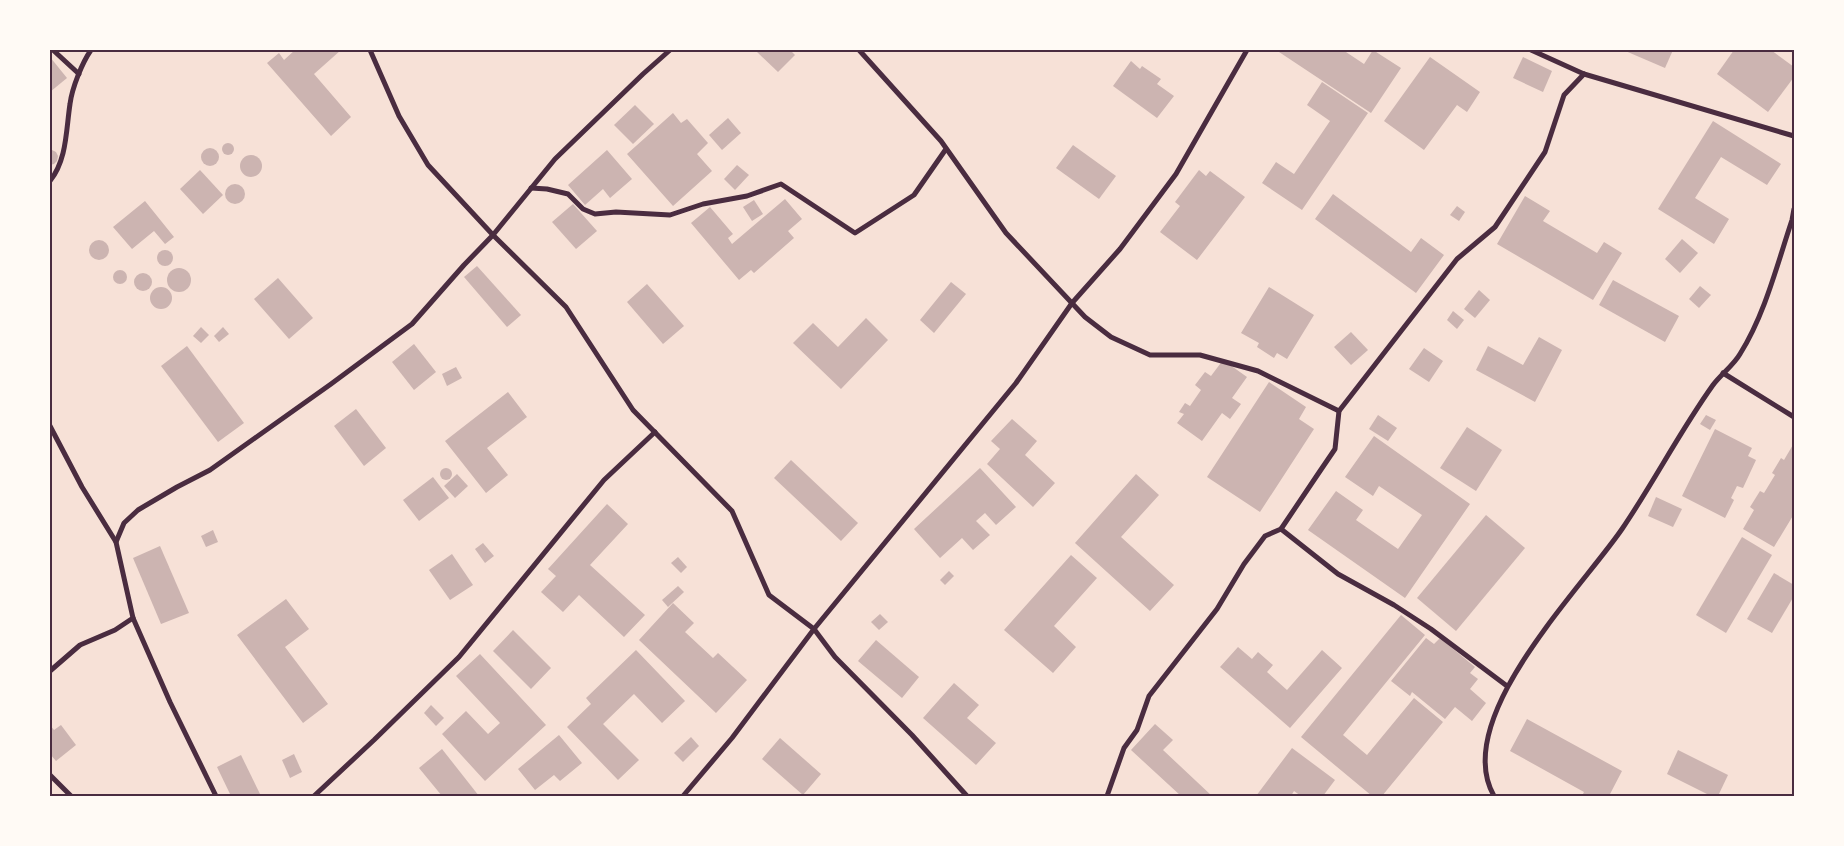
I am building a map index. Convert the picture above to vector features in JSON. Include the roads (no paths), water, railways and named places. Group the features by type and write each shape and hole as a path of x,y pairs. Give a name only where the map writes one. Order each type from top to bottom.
{"street":[{"path":"54,50 79,74"},
{"path":"50,181 58,171 67,136 70,101 84,59 91,50"},
{"path":"370,50 399,116 428,165 493,236 566,308 633,410 732,511 770,595 814,629 835,657 912,735 967,796"},
{"path":"116,542 124,523 138,510 176,487 210,470 412,324 464,265 493,236 554,159 642,74 670,50"},
{"path":"859,50 946,149 1006,233 1085,317 1111,337 1150,355 1200,355 1258,371 1339,411"},
{"path":"684,796 732,738 814,629 1016,383 1072,304 1120,249 1176,174 1247,50"},
{"path":"1531,50 1584,74 1794,136"},
{"path":"1107,796 1124,748 1137,730 1149,696 1217,609 1244,564 1265,536 1281,529 1335,448 1339,411 1457,260 1495,227 1545,152 1564,95 1584,74"},
{"path":"531,188 547,189 568,194 583,209 595,214 616,212 670,215 703,204 747,196 781,184 855,233 914,195 946,149"},
{"path":"1494,796 1487,773 1485,753 1492,720 1507,686 1533,645 1622,529 1708,392 1739,356 1758,322 1794,209"},
{"path":"1723,373 1794,417"},
{"path":"50,426 82,487 116,542 133,618 170,702 216,796"},
{"path":"314,796 459,657 604,480 655,432"},
{"path":"1281,529 1338,574 1394,605 1432,629 1507,686"},
{"path":"50,671 80,644 115,630 133,618"},
{"path":"50,775 71,796"}]}
